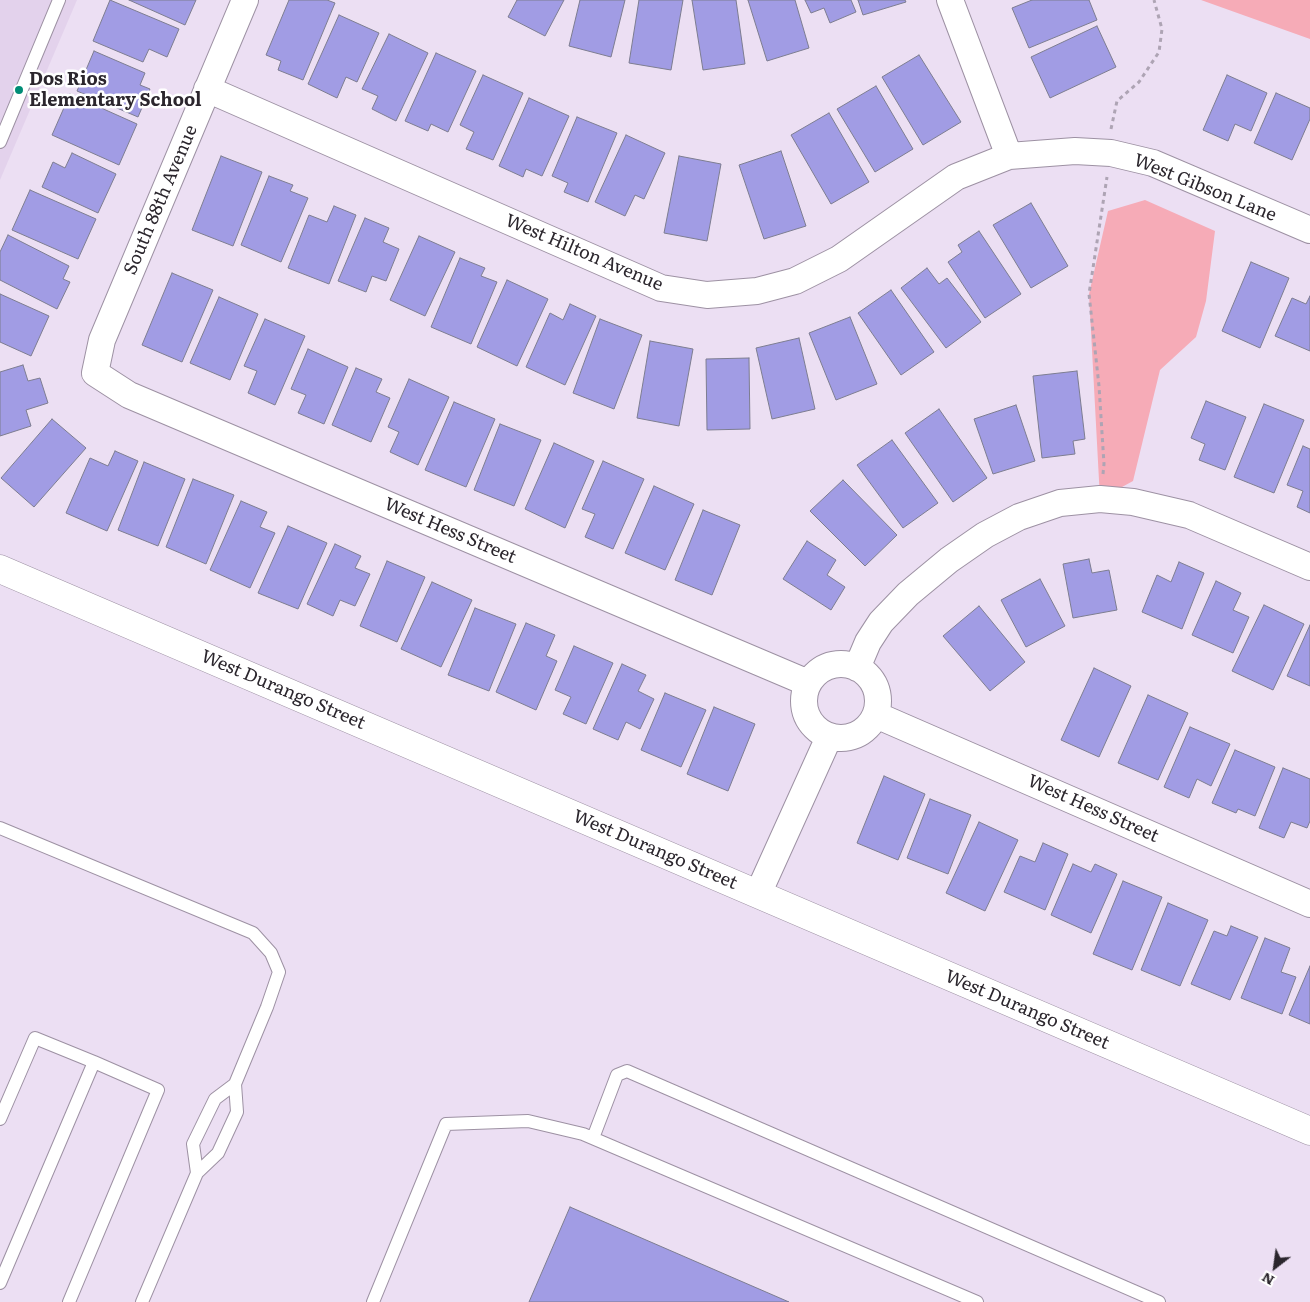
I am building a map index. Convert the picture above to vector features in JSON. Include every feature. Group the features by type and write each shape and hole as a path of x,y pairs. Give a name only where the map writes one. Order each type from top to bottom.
{"street":[{"name":"South 88th Avenue","path":"95,374 102,340 245,0"},
{"path":"950,0 1009,156"},
{"name":"West Hilton Avenue","path":"207,90 661,288 707,295 757,291 795,281 839,259 956,177 1009,156"},
{"name":"West Gibson Lane","path":"1009,156 1075,151 1111,153 1153,163 1310,230"},
{"name":"West Hess Street","path":"95,374 130,395 808,683"},
{"path":"857,668 868,642 881,622 908,594 948,560 1019,517 1060,503 1100,499 1133,502 1189,515 1310,567"},
{"name":"West Durango Street","path":"0,569 1310,1131"},
{"path":"846,664 857,668 865,672 876,688 878,697 876,715 870,725 851,738 829,737 817,730 809,721 804,709 804,696 808,683 815,674 830,666 846,664"},
{"name":"West Hess Street","path":"876,715 1310,904"},
{"path":"758,894 829,737"}],"lane":[{"path":"0,142 60,0"},
{"path":"0,828 253,933 271,953 280,972 236,1084 236,1112 218,1153 196,1173 142,1302"},
{"path":"0,1119 35,1038 158,1090 69,1302"},
{"path":"0,1282 94,1062"},
{"path":"593,1138 616,1075 627,1071 1159,1302"},
{"path":"196,1173 193,1144 215,1099 236,1084"},
{"path":"373,1302 446,1124 528,1121 593,1138 977,1302"}],"path":[{"path":"1100,499 1104,464 1099,386 1089,294 1111,153 1111,128 1117,101 1139,82 1160,52 1162,29 1154,0"}],"shaded area":[{"name":"Dos Rios Elementary School","path":"0,0 77,0 0,180"},
{"path":"1201,0 1310,0 1310,39"},
{"path":"1145,200 1215,231 1206,301 1196,337 1160,370 1133,481 1100,499 1089,294 1108,211"}],"building":[{"path":"110,0 179,29 167,57 149,49 143,62 93,41"},
{"path":"129,0 196,0 185,25"},
{"path":"289,0 327,0 335,3 303,80 278,70 281,61 266,55"},
{"path":"517,0 564,0 545,36 508,17"},
{"path":"580,0 625,0 611,57 569,46"},
{"path":"639,0 683,0 671,70 629,63"},
{"path":"692,0 736,0 745,64 703,70"},
{"path":"748,0 795,0 809,48 767,61"},
{"path":"805,0 851,0 856,12 830,23 824,8 811,13"},
{"path":"858,0 905,0 906,2 863,15"},
{"path":"1032,0 1089,0 1097,20 1029,48 1012,8"},
{"path":"339,15 379,33 357,82 346,77 337,98 308,84"},
{"path":"1097,26 1116,67 1050,98 1031,57"},
{"path":"389,34 428,53 396,121 372,109 378,96 362,89"},
{"path":"94,51 145,73 140,85 150,89 138,117 77,91"},
{"path":"436,53 476,71 448,132 431,124 428,131 405,121"},
{"path":"919,55 961,122 923,145 882,77"},
{"path":"483,75 523,93 493,160 466,149 474,132 460,125"},
{"path":"1227,75 1267,93 1251,131 1235,124 1228,141 1203,130"},
{"path":"876,86 913,149 875,172 837,109"},
{"path":"1276,93 1310,108 1310,119 1292,160 1254,143"},
{"path":"70,94 137,124 119,165 52,135"},
{"path":"529,98 569,116 542,176 526,169 523,177 499,166"},
{"path":"829,113 869,182 831,204 791,135"},
{"path":"577,117 617,133 588,202 564,192 568,183 552,176"},
{"path":"626,135 665,153 644,199 635,195 625,216 595,202"},
{"path":"781,151 806,226 764,239 739,165"},
{"path":"72,153 116,174 98,213 42,187 53,162 65,168"},
{"path":"221,156 262,172 233,246 192,230"},
{"path":"679,156 721,164 707,241 664,233"},
{"path":"269,176 293,185 290,191 308,198 281,262 241,245"},
{"path":"30,190 96,219 78,259 12,230"},
{"path":"1031,203 1068,266 1031,288 993,225"},
{"path":"334,206 356,215 329,284 288,268 309,215 327,222"},
{"path":"365,218 389,228 383,242 399,249 386,281 372,276 366,292 338,281"},
{"path":"979,231 1021,294 985,318 948,262 962,252 958,245"},
{"path":"8,235 69,266 63,279 70,282 57,309 0,280 0,252"},
{"path":"419,236 455,252 425,316 390,300"},
{"path":"460,258 485,268 481,276 497,282 471,344 431,327"},
{"path":"1251,262 1289,278 1260,348 1222,331"},
{"path":"927,268 939,284 947,278 981,322 946,348 901,288"},
{"path":"172,273 213,290 182,362 142,345"},
{"path":"507,280 548,299 517,366 477,347"},
{"path":"891,290 934,352 901,375 858,313"},
{"path":"0,294 49,316 31,356 0,342"},
{"path":"1310,296 1310,351 1275,336 1292,298 1306,304"},
{"path":"219,297 258,314 230,380 190,363"},
{"path":"570,304 596,316 565,385 526,367 550,313 563,320"},
{"path":"850,317 877,384 836,400 809,333"},
{"path":"265,319 305,336 275,405 248,393 257,371 244,366"},
{"path":"600,319 642,335 614,409 573,393"},
{"path":"799,338 815,409 772,419 756,348"},
{"path":"650,341 693,349 679,426 637,418"},
{"path":"308,349 348,367 324,424 298,413 306,395 291,389"},
{"path":"749,358 750,429 707,430 706,359"},
{"path":"23,365 28,381 40,378 48,403 26,410 31,426 0,436 0,372"},
{"path":"356,368 382,379 376,392 390,398 371,442 332,425"},
{"path":"1077,371 1085,439 1073,441 1075,454 1042,458 1033,376"},
{"path":"409,379 449,397 418,465 390,452 399,432 388,427"},
{"path":"1206,401 1246,417 1225,470 1199,460 1205,444 1191,438"},
{"path":"454,402 495,419 466,487 425,470"},
{"path":"1264,404 1304,420 1274,493 1234,477"},
{"path":"1016,405 1035,461 993,474 974,419"},
{"path":"939,409 987,478 953,502 905,433"},
{"path":"52,419 86,448 34,507 1,478"},
{"path":"500,424 541,440 514,506 474,490"},
{"path":"892,440 938,503 903,528 857,465"},
{"path":"554,443 594,461 565,528 525,509"},
{"path":"1303,446 1310,449 1310,513 1297,507 1303,491 1287,485"},
{"path":"115,451 138,461 107,531 66,513 90,458 108,466"},
{"path":"603,461 644,479 613,549 585,537 595,514 582,509"},
{"path":"144,462 185,479 158,546 118,530"},
{"path":"193,479 234,495 206,564 166,547"},
{"path":"843,480 897,535 865,566 810,511"},
{"path":"654,486 694,504 665,570 625,553"},
{"path":"241,501 267,512 260,527 275,533 250,588 210,570"},
{"path":"703,510 740,525 712,595 675,580"},
{"path":"288,526 327,543 298,609 258,593"},
{"path":"807,541 836,560 827,575 845,587 831,610 783,579"},
{"path":"335,544 361,556 355,568 370,574 355,606 340,600 333,616 307,604"},
{"path":"1089,559 1092,573 1109,570 1117,610 1073,618 1063,564"},
{"path":"387,561 425,577 397,642 360,626"},
{"path":"1179,562 1204,573 1182,629 1142,612 1157,575 1171,582"},
{"path":"1040,579 1065,626 1026,647 1001,600"},
{"path":"1216,581 1241,593 1233,610 1249,617 1233,653 1192,635"},
{"path":"432,582 472,600 441,667 401,649"},
{"path":"1264,605 1304,624 1273,690 1232,671"},
{"path":"979,606 1025,662 990,691 943,636"},
{"path":"475,608 516,624 489,691 448,675"},
{"path":"526,623 555,635 546,656 557,661 536,710 496,692"},
{"path":"1310,625 1310,686 1287,676"},
{"path":"574,646 613,663 586,724 563,714 571,697 555,690"},
{"path":"622,664 646,675 638,691 654,699 640,729 626,722 618,740 593,729"},
{"path":"1094,668 1131,686 1099,757 1061,740"},
{"path":"665,693 706,710 681,767 641,750"},
{"path":"1148,695 1188,713 1158,780 1118,763"},
{"path":"714,707 755,724 728,791 687,774"},
{"path":"1190,727 1230,744 1211,786 1197,779 1189,798 1164,787"},
{"path":"1235,750 1275,767 1255,816 1238,809 1236,813 1212,803"},
{"path":"1283,768 1310,779 1310,821 1307,828 1291,822 1284,838 1259,828"},
{"path":"884,776 925,794 898,860 857,843"},
{"path":"930,799 971,815 948,874 907,858"},
{"path":"979,822 1018,840 985,911 946,893"},
{"path":"1043,843 1068,854 1045,910 1004,892 1020,856 1035,862"},
{"path":"1073,864 1091,872 1095,864 1117,874 1091,933 1051,915"},
{"path":"1123,881 1162,897 1132,970 1093,954"},
{"path":"1168,903 1208,920 1180,986 1141,970"},
{"path":"1231,926 1258,937 1230,1000 1191,984 1214,931 1227,936"},
{"path":"1265,938 1290,948 1281,972 1296,977 1282,1014 1241,998"},
{"path":"1310,966 1310,1024 1289,1015"},
{"path":"570,1207 789,1302 529,1302"}],"place":[{"name":"Dos Rios Elementary School","path":"19,90"}]}
